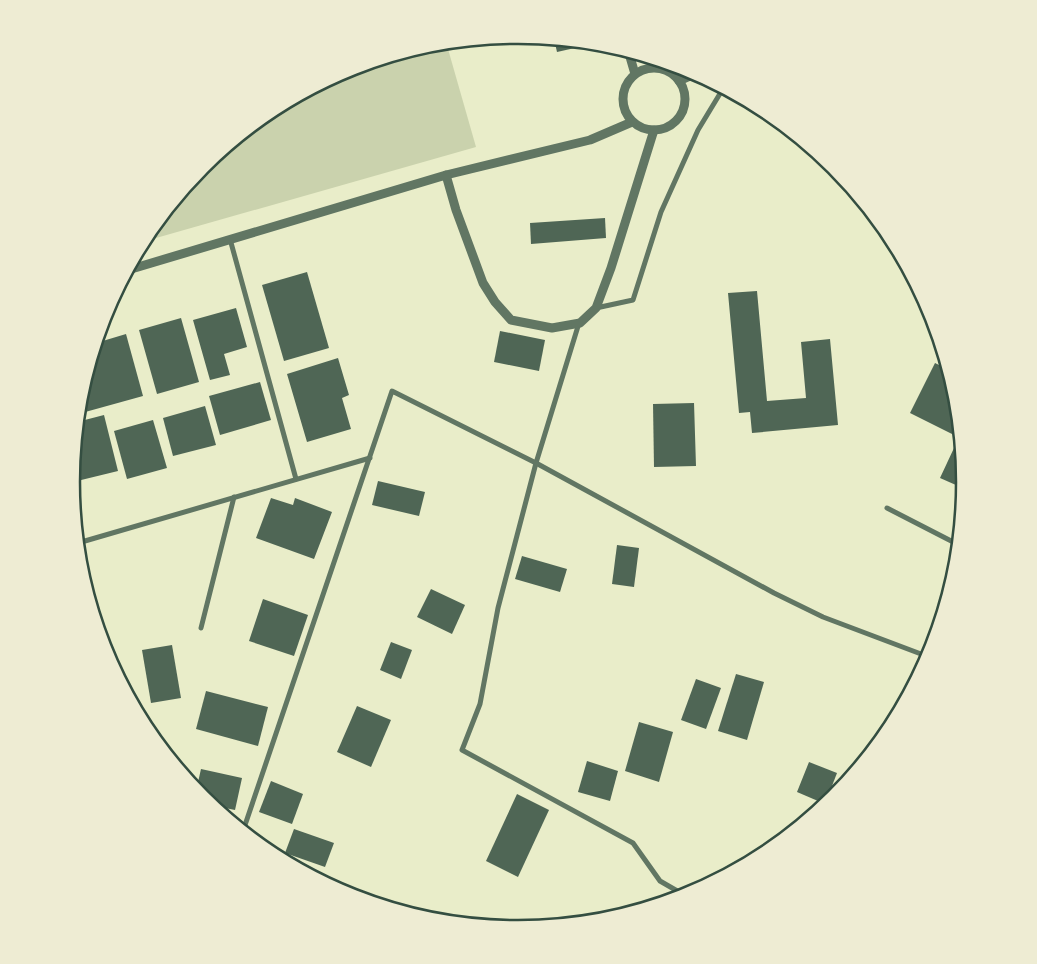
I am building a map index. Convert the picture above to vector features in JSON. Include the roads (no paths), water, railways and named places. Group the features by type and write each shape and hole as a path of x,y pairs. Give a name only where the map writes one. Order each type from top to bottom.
{"street":[{"path":"631,59 635,74"},
{"path":"654,67 664,69 679,80 685,99 679,117 672,124 664,129 654,130 638,126 626,114 622,97 624,88 635,74 644,69 654,67"},
{"path":"679,80 686,77"},
{"path":"596,308 633,300 661,212 698,130 720,93"},
{"path":"137,267 446,175 590,140 632,122"},
{"path":"654,130 611,268 596,308 580,323 536,463 498,608 480,704 462,750 633,843 660,881 676,891"},
{"path":"446,175 456,210 483,283 495,302 511,320 552,328 580,323"},
{"path":"230,239 296,479"},
{"path":"246,824 392,390 536,463 774,593 823,617 921,654"},
{"path":"84,541 370,458"},
{"path":"201,628 234,497"},
{"path":"887,508 953,542"}]}
